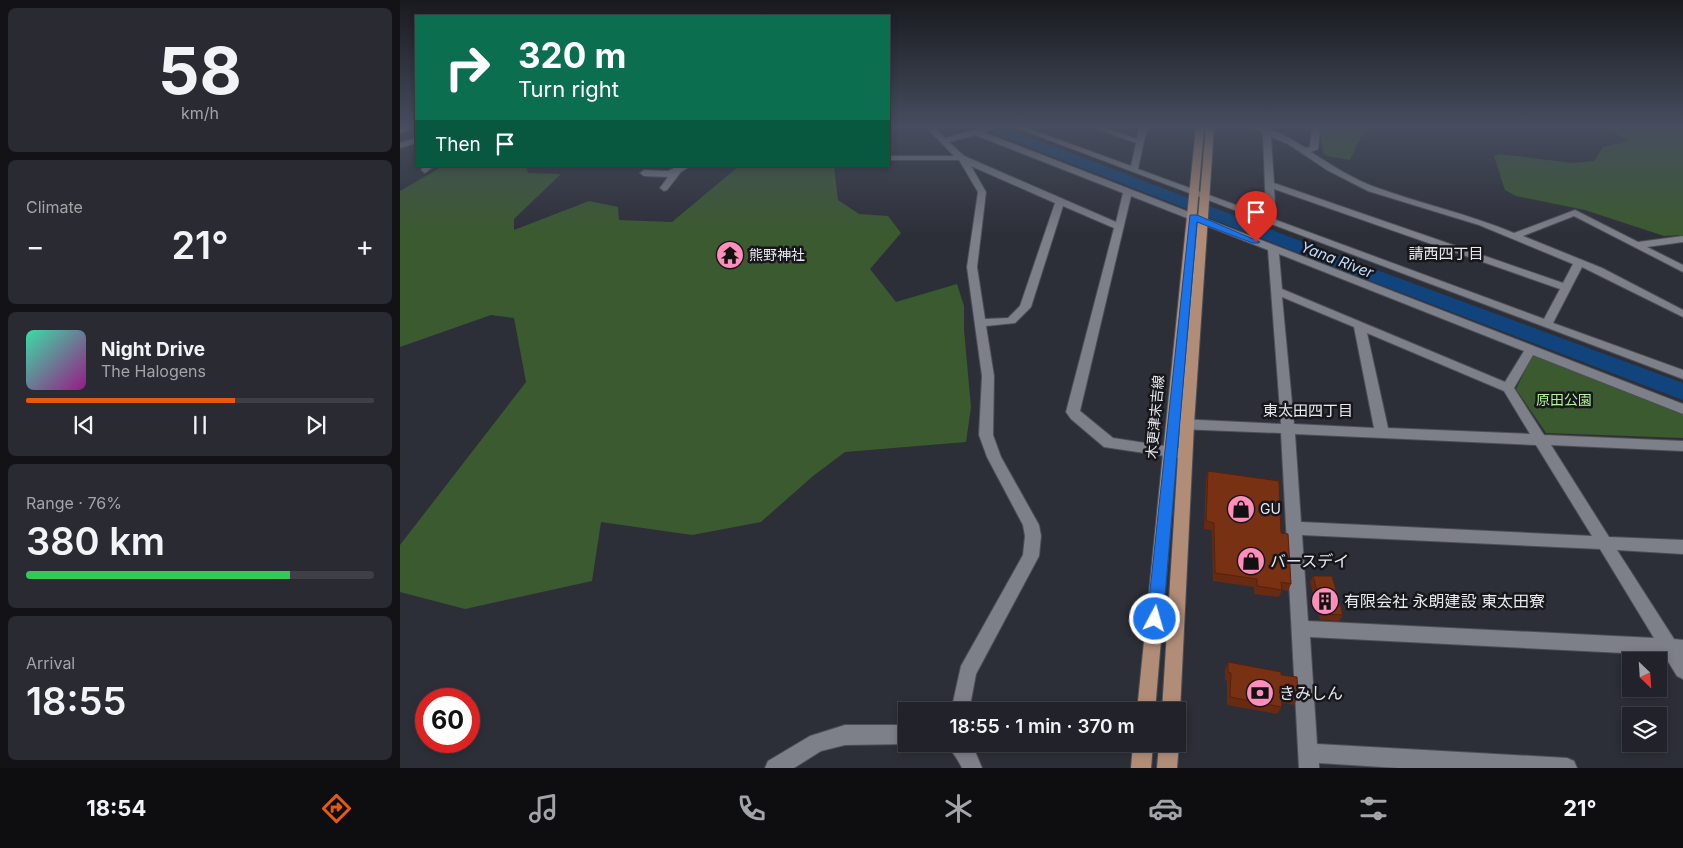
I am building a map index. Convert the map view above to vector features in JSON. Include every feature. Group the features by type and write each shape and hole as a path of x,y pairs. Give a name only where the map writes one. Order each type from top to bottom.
{"main road":[{"name":"木更津末吉線","path":"1197,163 1195,193 1199,219"},
{"name":"木更津末吉線","path":"1147,702 1171,452 1180,424 1199,219 1206,198 1208,163"},
{"name":"木更津末吉線","path":"1172,702 1186,455 1180,424"},
{"path":"1141,768 1142,752"},
{"path":"1167,768 1168,752"}],"street":[{"path":"962,702 967,672 1031,556 1034,536 1031,525 994,457 986,435 988,376 982,323 972,267 982,192 964,163"},
{"path":"971,163 1119,227"},
{"path":"1058,163 1683,409"},
{"path":"1115,163 1683,375"},
{"path":"1134,170 1135,163"},
{"path":"1269,163 1272,222"},
{"path":"1323,163 1370,189 1466,218 1579,262 1683,314"},
{"path":"644,173 664,174 684,167"},
{"path":"664,188 677,171"},
{"path":"1270,185 1566,288"},
{"path":"1128,191 1073,412 1109,442 1186,455"},
{"path":"982,323 1011,321 1025,307 1060,202"},
{"path":"1514,236 1575,214 1683,269"},
{"path":"1636,245 1683,238"},
{"path":"1273,248 1288,430 1309,761 1567,768"},
{"path":"1547,324 1579,262"},
{"path":"1276,290 1508,388 1604,543 1676,648 1683,670"},
{"path":"1359,324 1382,433"},
{"path":"1508,388 1531,349"},
{"path":"1180,424 1683,446"},
{"path":"1294,528 1683,547"},
{"path":"1300,629 1676,648"},
{"path":"775,768 818,743 845,735 898,735"},
{"path":"965,752 972,768"}],"green space":[{"path":"1496,163 1683,163 1683,235 1664,236 1585,210 1516,196 1505,190"},
{"path":"441,167 526,167 528,173 561,174 514,219 514,230 589,201 618,207 619,220 672,222 738,167 834,167 838,200 859,214 888,216 901,233 870,269 896,302 957,284 964,306 964,330 971,407 966,442 845,452 813,476 761,522 692,535 601,522 592,581 465,609 400,592 400,545 526,382 514,318 491,315 400,347 400,191"},
{"name":"原田公園","path":"1533,354 1683,412 1683,438 1546,433 1516,389"}],"building":[{"path":"1208,471 1279,481 1281,533 1288,534 1291,584 1281,582 1282,590 1257,586 1257,579 1215,573 1214,523 1206,521"},
{"name":"有限会社 永朗建設 東太田寮","path":"1313,576 1332,576 1343,615 1323,614"},
{"name":"きみしん","path":"1228,662 1297,677 1298,697 1281,693 1282,707 1230,697 1231,673 1228,672"}],"waterway":[{"name":"Yana River","path":"1083,163 1359,270 1683,392"}],"place":[{"name":"熊野神社","path":"730,255"},
{"name":"GU","path":"1241,509"},
{"name":"バースデイ","path":"1251,561"},
{"name":"有限会社 永朗建設 東太田寮","path":"1325,601"},
{"name":"きみしん","path":"1260,693"}],"district":[{"name":"請西四丁目","path":"1446,254"},
{"name":"東太田四丁目","path":"1308,411"}],"route":[{"path":"1155,619 1194,217 1256,242"}]}
